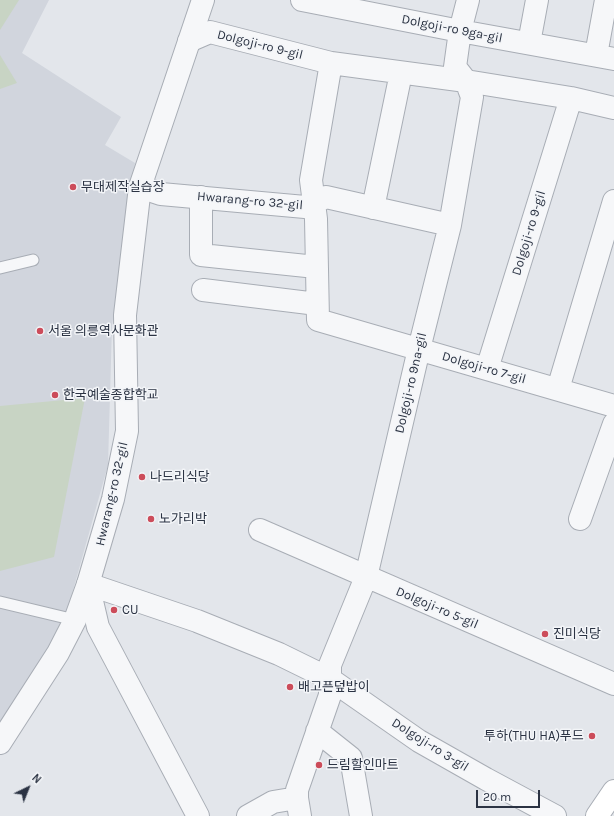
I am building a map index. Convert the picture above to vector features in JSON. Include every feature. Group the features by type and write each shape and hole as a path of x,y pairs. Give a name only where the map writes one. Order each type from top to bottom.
{"main road":[{"path":"597,816 614,791"}],"street":[{"name":"Hwarang-ro 32-gil","path":"0,743 58,653 75,620 88,584 113,499 126,432 125,315 140,188 203,0"},
{"name":"Dolgoji-ro 9na-gil","path":"330,680 330,665 366,577 419,349 450,225 472,97 466,81 455,67 460,31 468,0"},
{"path":"529,43 537,0"},
{"name":"Dolgoji-ro 9ga-gil","path":"309,1 376,7 460,31 605,57 606,0"},
{"name":"Dolgoji-ro 9-gil","path":"189,41 210,32 331,63 466,81 571,98 614,108"},
{"path":"204,290 318,304 316,219 311,180 331,63"},
{"path":"373,208 401,73"},
{"name":"Dolgoji-ro 9-gil","path":"487,369 571,98"},
{"name":"Hwarang-ro 32-gil","path":"140,188 161,194 305,207 326,197 450,225"},
{"path":"201,197 201,255 316,267"},
{"path":"558,389 614,201"},
{"name":"Dolgoji-ro 7-gil","path":"318,304 318,320 614,406"},
{"path":"580,519 614,424"},
{"name":"Dolgoji-ro 5-gil","path":"260,530 614,684"},
{"name":"Hwarang-ro 32-gil","path":"88,584 98,627 198,816"},
{"name":"Dolgoji-ro 3-gil","path":"88,584 197,620 279,654 330,680 419,741 555,816"},
{"path":"248,816 273,802 298,807 296,790 330,695 330,680"},
{"path":"317,731 351,758 361,816"}],"lane":[{"path":"0,268 33,260"},
{"path":"0,602 75,620"}],"shaded area":[{"name":"한국예술종합학교","path":"0,0 49,0 22,53 121,117 105,145 135,163 112,326 108,465 67,612 48,649 0,722"}],"green space":[{"path":"0,0 19,0 0,30"},
{"path":"0,55 17,83 0,89"},
{"path":"85,398 54,557 0,571 0,406"}],"place":[{"name":"무대제작실습장","path":"73,187"},
{"name":"서울 의릉역사문화관","path":"40,331"},
{"name":"한국예술종합학교","path":"55,395"},
{"name":"나드리식당","path":"142,477"},
{"name":"노가리박","path":"151,519"},
{"name":"CU","path":"114,610"},
{"name":"진미식당","path":"545,634"},
{"name":"배고픈덮밥이","path":"290,687"},
{"name":"투하(THU HA)푸드","path":"592,736"},
{"name":"드림할인마트","path":"319,765"}]}
